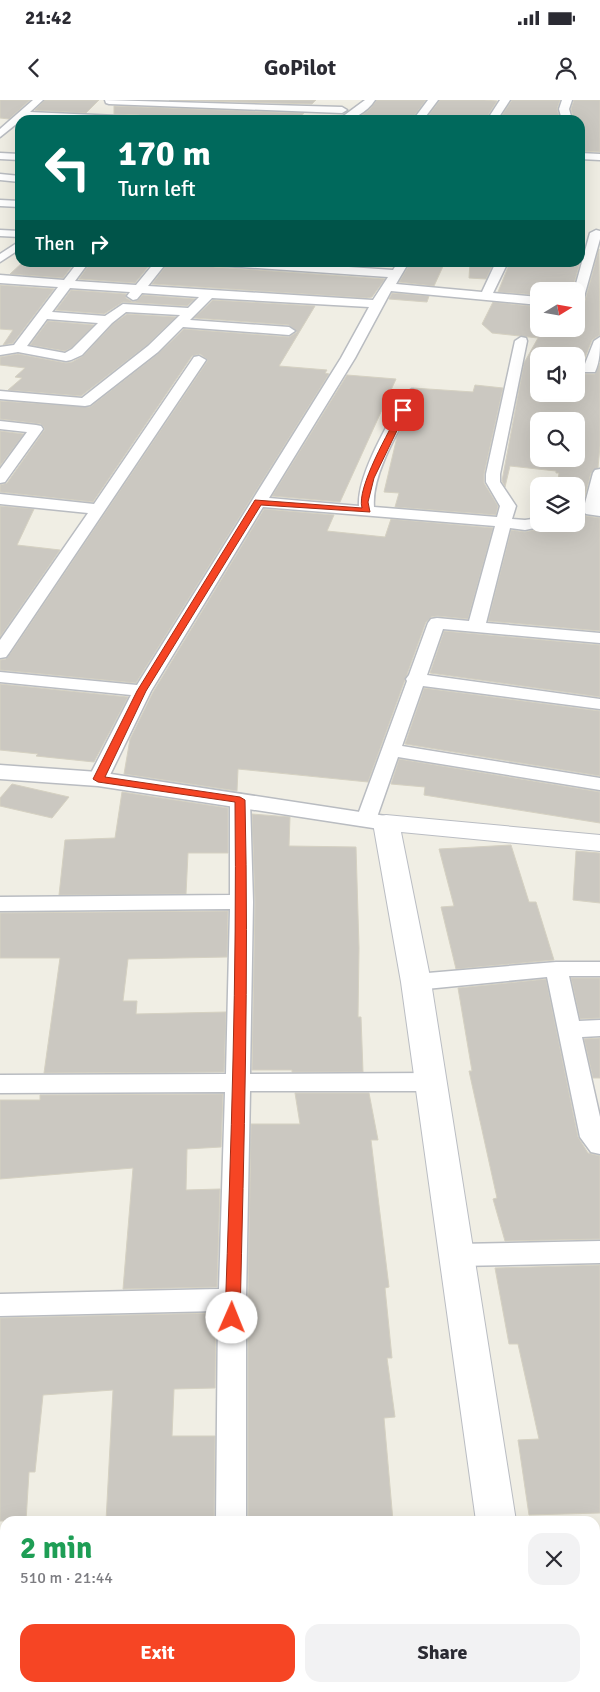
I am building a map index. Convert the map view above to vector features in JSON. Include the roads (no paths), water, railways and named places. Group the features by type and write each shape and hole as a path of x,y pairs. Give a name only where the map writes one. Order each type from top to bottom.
{"main road":[{"path":"495,1516 416,982 376,821 600,844"}],"street":[{"path":"22,114 38,100"},
{"path":"92,115 109,100 228,110 242,105 325,115"},
{"path":"341,100 342,115"},
{"path":"347,115 361,109 370,100"},
{"path":"422,115 433,100"},
{"path":"495,115 505,100"},
{"path":"566,115 564,108 567,100"},
{"path":"22,114 35,115"},
{"path":"1,133 15,120"},
{"path":"1,133 13,136"},
{"path":"0,156 15,157"},
{"path":"585,156 600,157"},
{"path":"0,177 15,178"},
{"path":"0,202 15,204"},
{"path":"582,282 595,232"},
{"path":"0,233 15,234"},
{"path":"0,259 15,248"},
{"path":"18,348 80,267"},
{"path":"0,352 18,348 66,357 77,352 108,320 123,308 158,267"},
{"path":"229,267 248,273 271,267"},
{"path":"316,267 396,274 486,296 530,300"},
{"path":"486,296 500,267"},
{"path":"232,296 248,273"},
{"path":"98,779 142,691 348,358 377,304 396,274"},
{"path":"0,279 65,285 377,304"},
{"path":"0,395 85,402 153,349 209,294"},
{"path":"123,308 192,312"},
{"path":"44,315 108,320"},
{"path":"180,323 289,331"},
{"path":"476,627 508,506 493,482 493,474 521,341"},
{"path":"590,369 600,341"},
{"path":"0,653 200,360"},
{"path":"367,511 364,502 370,478 412,393"},
{"path":"0,425 36,429 7,458 0,479"},
{"path":"589,511 600,473"},
{"path":"0,499 98,509"},
{"path":"258,502 530,524"},
{"path":"0,772 98,779 376,821 390,750 437,622 600,638"},
{"path":"0,677 142,691"},
{"path":"415,679 600,704"},
{"path":"390,750 600,784"},
{"path":"231,1516 232,1300 240,1083 242,902 240,800"},
{"path":"0,904 242,902"},
{"path":"416,982 556,969 600,969"},
{"path":"556,969 569,1029 591,1088 592,1137 600,1145"},
{"path":"569,1029 600,1028"},
{"path":"0,1084 432,1082"},
{"path":"457,1255 600,1252"},
{"path":"0,1305 232,1300"}]}
